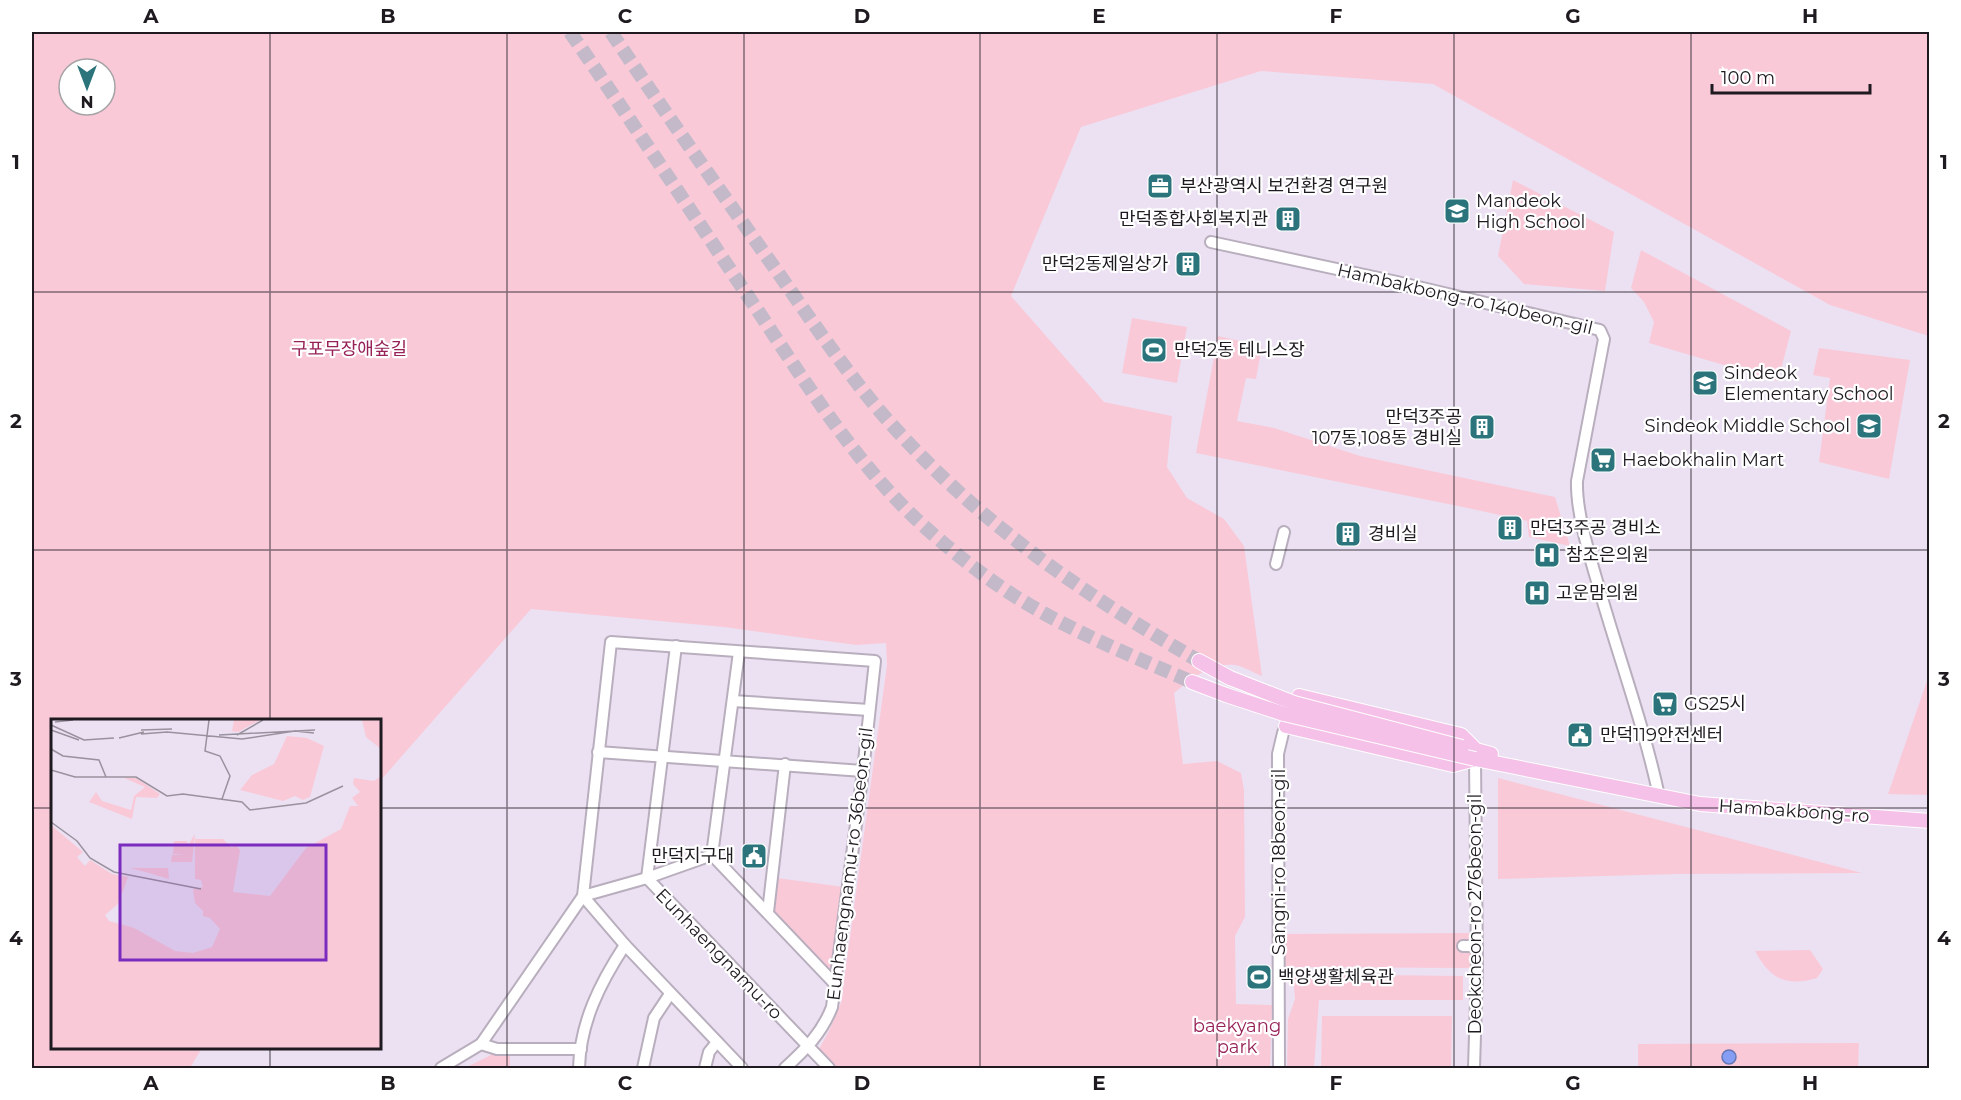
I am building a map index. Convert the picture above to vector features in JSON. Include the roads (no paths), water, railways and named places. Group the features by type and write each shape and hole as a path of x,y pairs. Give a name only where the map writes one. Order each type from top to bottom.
{"main road":[{"path":"1199,661 1230,678 1293,703 1475,755"},
{"path":"1192,682 1294,717 1475,755"},
{"path":"1299,696 1461,735 1475,755"},
{"path":"1286,726 1453,765 1475,755"},
{"name":"Hambakbong-ro","path":"1475,755 1700,804 1929,821"}],"street":[{"name":"Hambakbong-ro 140beon-gil","path":"1211,242 1600,330 1604,339 1576,496 1594,570 1648,750 1659,796"},
{"path":"1276,564 1284,532"},
{"name":"Eunhaengnamu-ro 36beon-gil","path":"583,896 611,642 875,661 832,1007 826,1021 808,1046 785,1068"},
{"name":"Eunhaengnamu-ro","path":"676,646 646,878 829,1068"},
{"path":"712,855 739,652"},
{"name":"Sangni-ro 18beon-gil","path":"1279,1068 1278,754 1286,726 1299,696"},
{"name":"Eunhaengnamu-ro 36beon-gil","path":"733,701 869,710"},
{"path":"598,752 863,771"},
{"name":"Deokcheon-ro 276beon-gil","path":"1474,1068 1477,946 1475,755"},
{"path":"768,912 785,764"},
{"path":"441,1068 481,1044 583,896 646,878 712,855"},
{"path":"712,855 834,983"},
{"path":"583,896 670,994 742,1068"},
{"path":"579,1068 585,1026 597,993 625,945"},
{"path":"1463,946 1477,946"},
{"path":"643,1068 654,1018 670,994"},
{"path":"705,1068 709,1052 717,1042"},
{"path":"481,1044 497,1049 581,1049"}],"water":[{"path":"1729,1050 1734,1052 1736,1057 1734,1062 1729,1064 1724,1062 1722,1057 1724,1052"}],"tunnel":[{"path":"570,32 811,390 870,470 892,495 952,551 1021,600 1084,634 1192,682"},
{"path":"611,32 836,354 868,397 903,437 970,502 1042,560 1080,587 1199,661"}],"place":[{"name":"부산광역시 보건환경 연구원","path":"1160,186"},
{"name":"Mandeok High School","path":"1457,211"},
{"name":"만덕종합사회복지관","path":"1288,219"},
{"name":"만덕2동제일상가","path":"1188,264"},
{"name":"만덕2동 테니스장","path":"1154,350"},
{"name":"Sindeok Elementary School","path":"1705,383"},
{"name":"Sindeok Middle School","path":"1869,426"},
{"name":"만덕3주공 107동,108동 경비실","path":"1482,427"},
{"name":"Haebokhalin Mart","path":"1603,460"},
{"name":"만덕3주공 경비소","path":"1510,528"},
{"name":"경비실","path":"1348,534"},
{"name":"참조은의원","path":"1547,555"},
{"name":"고운맘의원","path":"1537,593"},
{"name":"GS25시","path":"1665,704"},
{"name":"만덕119안전센터","path":"1580,735"},
{"name":"만덕지구대","path":"754,856"},
{"name":"백양생활체육관","path":"1259,977"}],"park label":[{"name":"구포무장애숲길","path":"349,349"},
{"name":"baekyang park","path":"1237,1036"}]}
